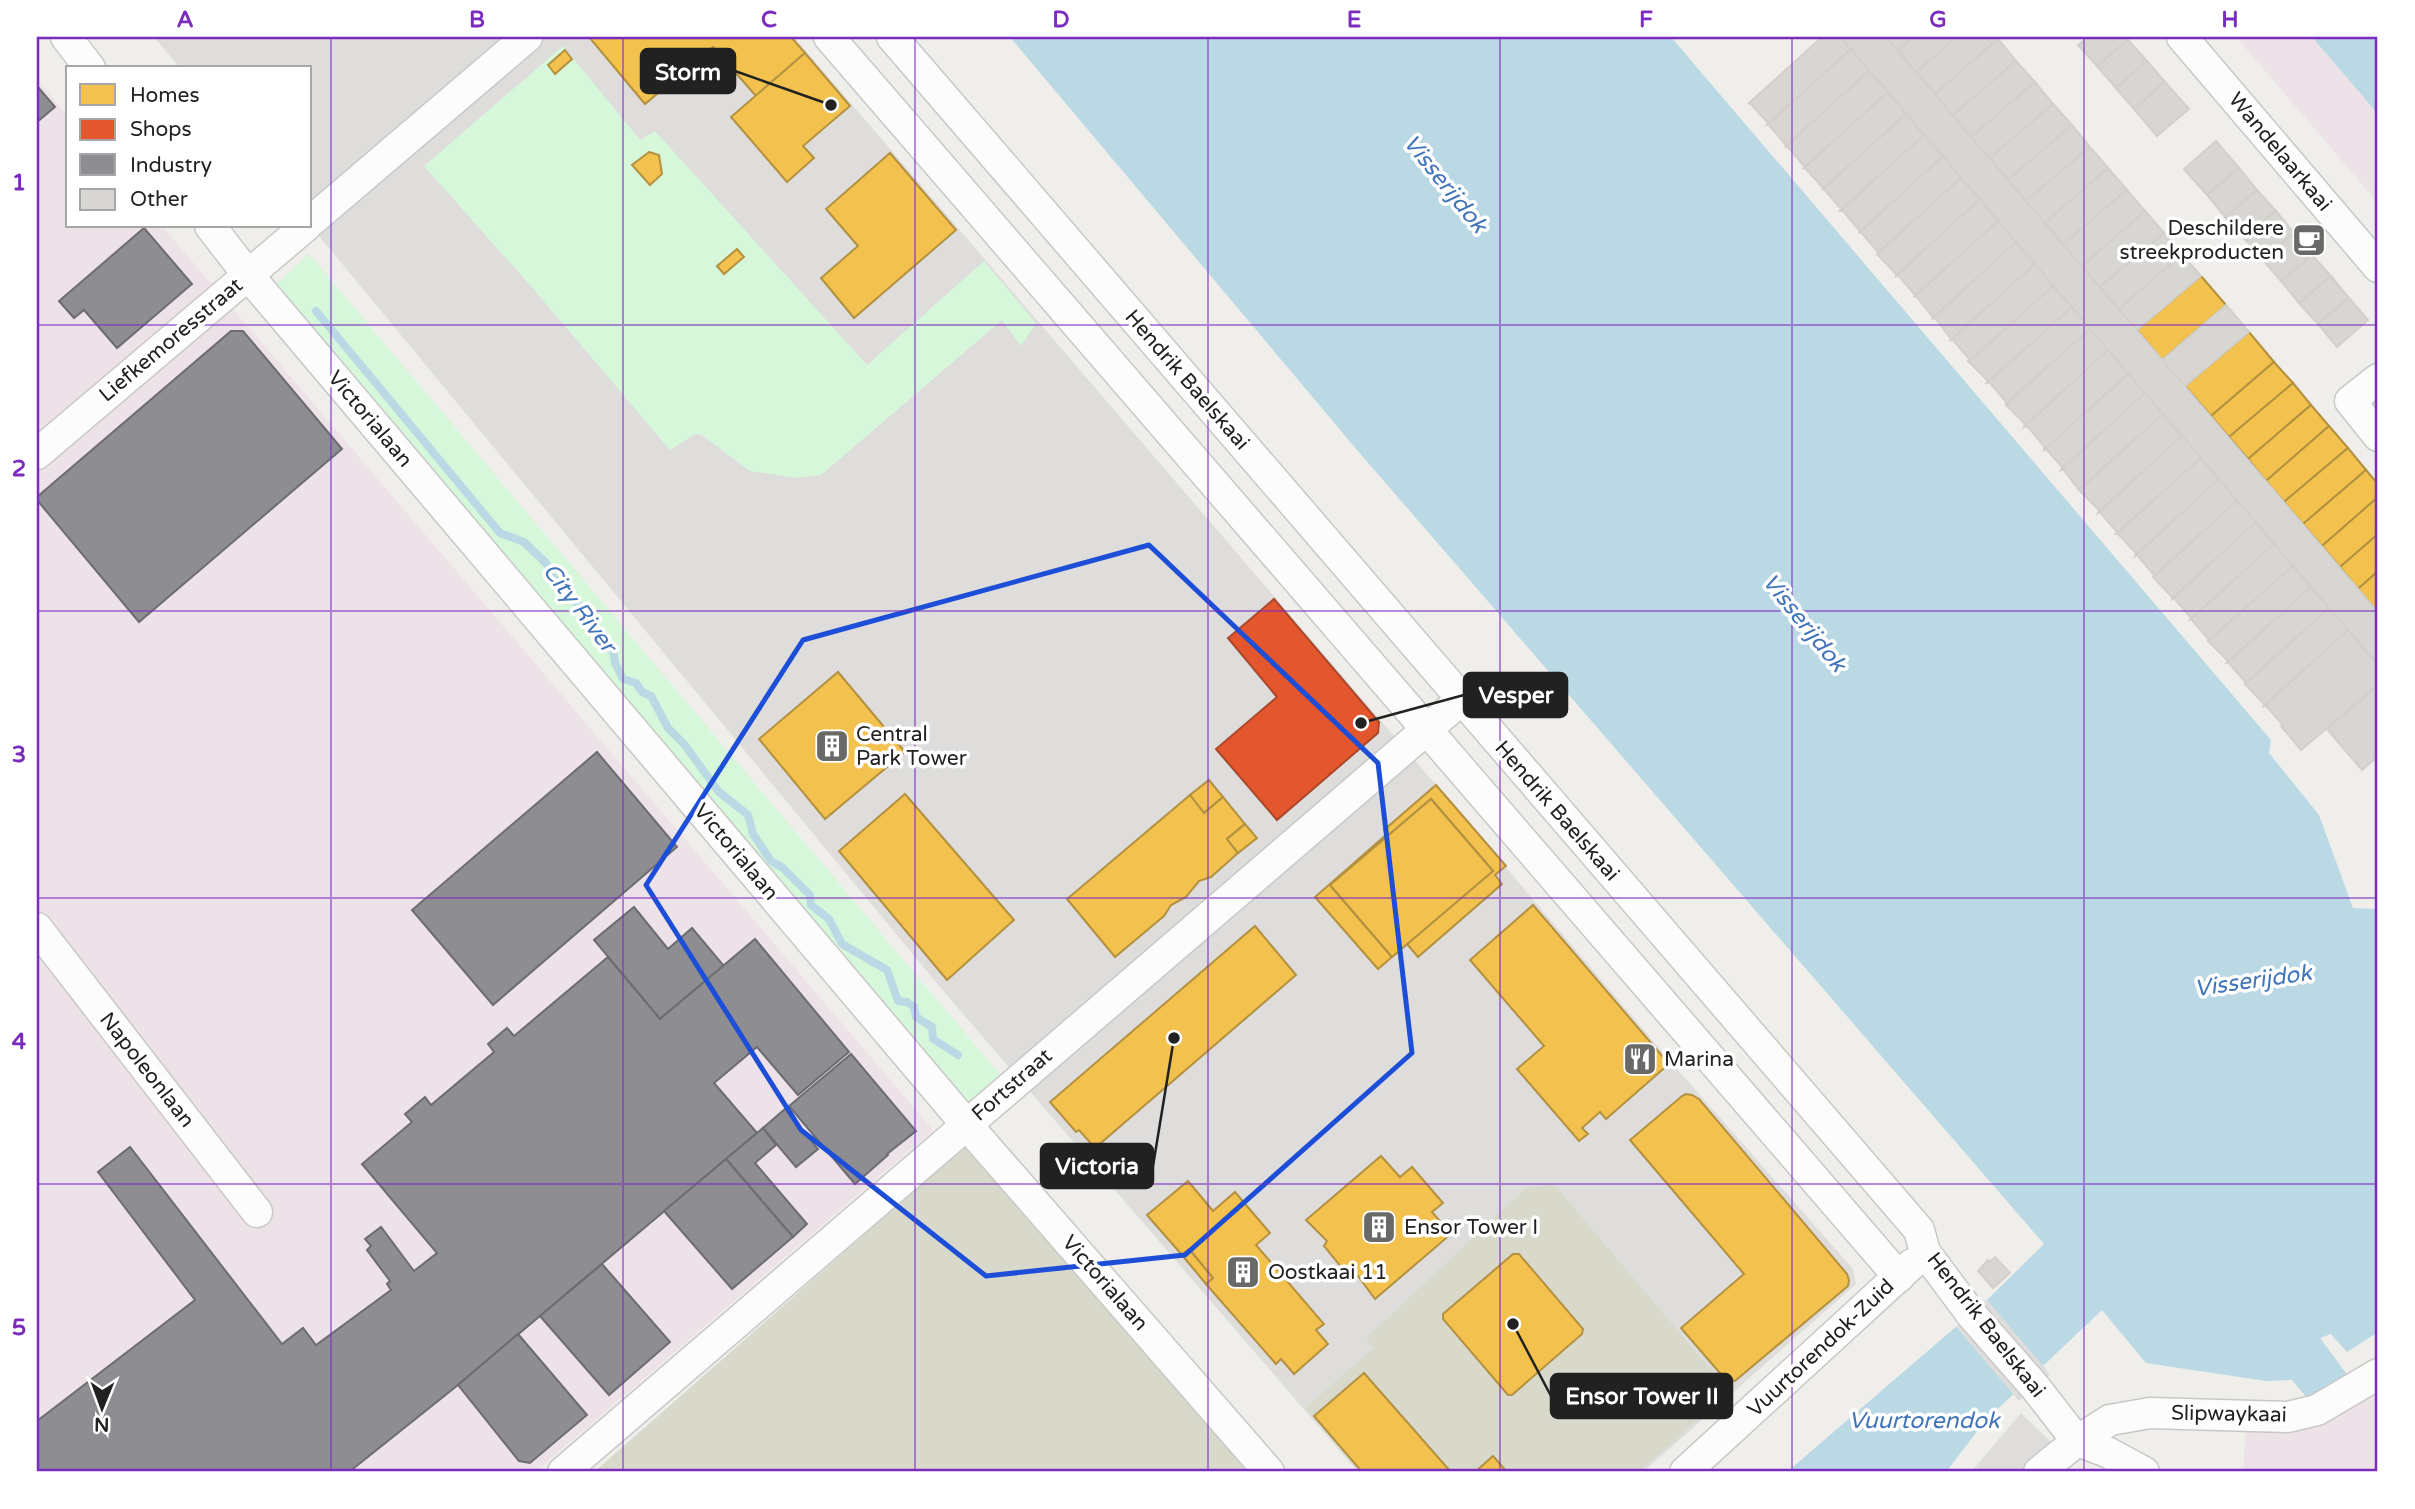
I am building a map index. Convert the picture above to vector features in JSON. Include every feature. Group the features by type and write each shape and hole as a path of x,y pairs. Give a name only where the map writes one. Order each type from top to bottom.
{"street":[{"path":"66,37 88,66"},
{"path":"312,220 527,37"},
{"name":"Hendrik Baelskaai","path":"829,37 1899,1277"},
{"name":"Hendrik Baelskaai","path":"892,37 1919,1230 1925,1252 1972,1314 2077,1441"},
{"name":"Wandelaarkaai","path":"2182,37 2378,267"},
{"name":"Victorialaan","path":"212,228 248,275 966,1124 1269,1472"},
{"name":"Liefkemoresstraat","path":"37,454 304,228"},
{"path":"2378,379 2350,401 2378,436"},
{"name":"Fortstraat","path":"564,1472 1461,700"},
{"name":"Napoleonlaan","path":"37,928 257,1212"},
{"name":"Vuurtorendok-Zuid","path":"1685,1472 1925,1252"},
{"name":"Slipwaykaai","path":"2039,1472 2077,1441 2110,1420 2150,1413 2288,1417 2317,1410 2367,1380"},
{"path":"2077,1441 2107,1452 2144,1472"}],"highlighted area":[{"path":"1149,545 1378,763 1412,1053 1185,1255 986,1276 801,1130 646,885 803,640"}],"shaded area":[{"path":"154,37 794,37 1671,1062 1853,1269 1856,1284 1643,1472 1358,1472 945,993 312,227 312,66 178,66"},
{"path":"2236,37 2312,37 2378,114 2378,203"},
{"path":"37,79 66,114 66,228 164,228 933,1130 535,1472 37,1472"},
{"path":"972,1140 1247,1472 594,1472"},
{"path":"1554,1184 1727,1389 1679,1437 1638,1472 1360,1472 1305,1408 1374,1348 1366,1338 1525,1189"},
{"path":"2378,1388 2378,1472 2243,1472 2246,1430"},
{"path":"2021,1413 2052,1443 2024,1472 1971,1472"}],"green space":[{"path":"563,46 640,140 655,131 867,365 984,261 1036,323 1021,346 1002,320 821,475 798,478 750,471 702,435 695,434 670,450 536,292 424,166"},
{"path":"309,254 1002,1077 964,1110 272,288"}],"water":[{"path":"1010,37 1671,37 2271,740 2269,753 2319,815 2353,908 2378,909 2378,1332 2347,1352 2331,1334 2320,1338 2351,1380 2312,1404 2292,1380 2266,1381 2146,1363 2102,1310 1985,1421 1946,1472 1787,1472 1987,1300 2044,1244 1357,450"},
{"path":"2312,37 2378,37 2378,114"}],"pier":[{"path":"1987,1300 2050,1374 2019,1401 1956,1327"}],"building: Homes":[{"path":"589,37 791,37 805,53 756,96 713,47 645,104"},
{"path":"565,50 572,59 555,74 548,65"},
{"path":"805,53 850,106 803,146 814,158 787,182 731,117"},
{"path":"649,152 659,155 662,174 650,185 632,165"},
{"path":"890,153 956,230 854,318 821,278 858,246 826,209"},
{"path":"737,249 744,257 724,274 717,266"},
{"path":"2201,276 2226,305 2162,360 2137,330"},
{"path":"2249,332 2274,362 2211,416 2185,386"},
{"path":"2274,362 2293,383 2229,437 2211,416"},
{"path":"2293,383 2311,405 2248,459 2229,437"},
{"path":"2311,405 2329,426 2266,481 2248,459"},
{"path":"2329,426 2348,448 2284,502 2266,481"},
{"path":"2348,448 2366,470 2303,524 2284,502"},
{"path":"2366,470 2378,484 2378,497 2322,546 2303,524"},
{"path":"2378,497 2378,534 2340,567 2322,546"},
{"path":"2378,534 2378,571 2358,589 2340,567"},
{"path":"2378,571 2378,610 2377,611 2358,589"},
{"name":"Central Park Tower","path":"838,672 905,752 825,819 759,739"},
{"path":"1209,780 1223,797 1204,813 1190,795"},
{"path":"1436,785 1506,866 1495,875 1502,884 1418,957 1407,944 1493,871 1431,799 1330,885 1392,957 1378,969 1315,897 1387,834 1384,830"},
{"path":"905,794 1014,920 947,980 839,851"},
{"path":"1190,795 1204,813 1223,797 1245,824 1227,839 1238,853 1211,877 1199,881 1186,897 1171,905 1164,916 1115,957 1067,899"},
{"path":"1431,799 1493,871 1392,957 1330,885"},
{"path":"1245,824 1257,838 1238,853 1227,839"},
{"path":"1533,905 1669,1064 1606,1119 1600,1112 1582,1128 1588,1134 1579,1141 1517,1069 1544,1046 1470,960"},
{"path":"1255,926 1296,975 1095,1148 1079,1130 1076,1132 1050,1102"},
{"path":"1686,1094 1699,1099 1847,1274 1849,1280 1848,1286 1735,1381 1725,1379 1681,1328 1744,1274 1630,1140"},
{"name":"Ensor Tower I","path":"1381,1156 1400,1177 1412,1167 1443,1203 1432,1212 1451,1234 1375,1299 1358,1276 1351,1279 1324,1246 1327,1241 1306,1220"},
{"name":"Oostkaai 11","path":"1188,1181 1213,1211 1235,1192 1270,1233 1256,1245 1324,1324 1316,1330 1328,1344 1294,1374 1281,1359 1276,1364 1206,1284 1213,1278 1189,1249 1182,1255 1147,1215"},
{"path":"1189,1249 1213,1278 1206,1284 1182,1255"},
{"path":"1513,1254 1519,1254 1583,1329 1582,1334 1512,1395 1508,1395 1443,1319 1443,1314"},
{"path":"1364,1373 1451,1472 1362,1472 1314,1416"},
{"path":"1493,1456 1507,1472 1475,1472"}],"building: Shops":[{"path":"1274,599 1379,722 1378,733 1277,820 1216,749 1277,697 1228,638"}],"building: Industry":[{"path":"37,86 55,107 37,122"},
{"path":"144,228 192,284 117,348 84,310 74,318 59,301"},
{"path":"231,331 243,331 342,449 139,622 37,497"},
{"path":"597,752 677,847 493,1005 412,910"},
{"path":"634,907 668,949 692,928 724,966 660,1019 594,940"},
{"path":"755,939 849,1052 798,1095 757,1047 714,1083 757,1133 458,1385 349,1472 37,1472 37,1421 195,1300 98,1172 130,1147 282,1344 303,1328 316,1345 391,1290 387,1284 390,1281 367,1250 371,1246 365,1239 381,1227 414,1271 437,1253 362,1164 412,1122 405,1114 425,1097 431,1105 494,1052 488,1044 507,1028 514,1036 608,957 660,1019"},
{"path":"851,1054 916,1131 855,1184 789,1106"},
{"path":"785,1109 818,1149 796,1167 763,1128"},
{"path":"763,1128 776,1145 755,1163 807,1224 793,1237 726,1159"},
{"path":"726,1159 793,1237 732,1289 664,1211"},
{"path":"602,1264 670,1342 609,1395 540,1316"},
{"path":"518,1334 587,1415 530,1463 519,1461 458,1385"}],"building: Other":[{"path":"1822,37 1840,37 1851,49 1767,125 1750,103 1748,104"},
{"path":"1840,37 1886,37 2378,612 2378,665"},
{"path":"1886,37 1914,37 1898,50"},
{"path":"1914,37 1957,37 1916,72 1898,50"},
{"path":"1957,37 1998,39 1935,94 1916,72"},
{"path":"2088,37 2126,37 2128,40 2097,66 2078,45"},
{"path":"1998,39 2016,61 1953,115 1935,94"},
{"path":"2128,40 2147,61 2116,88 2097,66"},
{"path":"1851,49 1869,71 1785,147 1767,125"},
{"path":"2016,61 2035,82 1971,137 1953,115"},
{"path":"2147,61 2165,82 2134,109 2116,88"},
{"path":"1869,71 1888,92 1804,168 1787,146 1785,147"},
{"path":"2035,82 2053,104 1990,158 1971,137"},
{"path":"2165,82 2189,109 2157,136 2134,109"},
{"path":"1888,92 1906,114 1822,190 1804,168"},
{"path":"2053,104 2072,125 2008,180 1990,158"},
{"path":"1906,114 1924,135 1840,211 1824,189 1822,190"},
{"path":"2072,125 2090,147 2026,201 2008,180"},
{"path":"1924,135 1943,156 1859,233 1843,211 1840,211"},
{"path":"2216,141 2239,168 2207,195 2184,169"},
{"path":"2090,147 2108,168 2045,223 2026,201"},
{"path":"1943,156 1961,178 1877,254 1861,232 1859,233"},
{"path":"2108,168 2127,190 2063,244 2045,223"},
{"path":"2239,168 2257,190 2225,217 2207,195"},
{"path":"1961,178 1980,199 1896,276 1877,254"},
{"path":"2127,190 2145,211 2082,266 2063,244"},
{"path":"2257,190 2276,211 2244,238 2225,217"},
{"path":"1980,199 1998,221 1914,297 1898,275 1896,276"},
{"path":"2145,211 2164,233 2100,287 2082,266"},
{"path":"2276,211 2294,233 2263,260 2244,238"},
{"path":"1998,221 2016,242 1932,319 1916,296 1914,297"},
{"path":"2164,233 2182,254 2119,309 2100,287"},
{"path":"2294,233 2312,255 2281,281 2263,260"},
{"path":"2016,242 2035,264 1951,340 1935,318 1932,319"},
{"path":"2182,254 2201,276 2137,330 2119,309"},
{"path":"2312,255 2331,276 2299,303 2281,281"},
{"path":"2035,264 2053,286 1969,362 1951,340"},
{"path":"2331,276 2349,298 2318,324 2299,303"},
{"path":"2053,286 2072,307 1987,383 1969,362"},
{"path":"2349,298 2368,320 2337,347 2318,324"},
{"path":"2226,305 2249,332 2185,386 2162,360"},
{"path":"2072,307 2090,329 2007,403 1990,383 1987,383"},
{"path":"2090,329 2108,350 2024,427 2025,424 2006,405"},
{"path":"2108,350 2128,374 2044,450 2044,446 2027,426 2024,427"},
{"path":"2128,374 2145,393 2061,470 2062,467 2046,449 2044,450"},
{"path":"2145,393 2163,414 2079,490 2063,469 2061,470"},
{"path":"2163,414 2182,436 2098,513 2099,510 2079,490"},
{"path":"2182,436 2201,458 2116,534 2100,512 2098,513"},
{"path":"2201,458 2219,479 2135,556 2136,553 2116,534"},
{"path":"2219,479 2237,501 2153,577 2137,555 2135,556"},
{"path":"2237,501 2256,522 2172,599 2153,577"},
{"path":"2256,522 2274,544 2190,620 2174,598 2172,599"},
{"path":"2274,544 2293,566 2208,641 2190,620"},
{"path":"2293,566 2311,587 2227,663 2208,641"},
{"path":"2311,587 2329,608 2245,684 2244,684 2246,683 2227,663"},
{"path":"2329,608 2348,630 2264,706 2245,684"},
{"path":"2348,630 2378,665 2378,685 2301,750 2281,726 2283,725 2264,706"},
{"path":"2378,685 2378,756 2362,770 2327,729"},
{"path":"1995,1257 2010,1273 1993,1288 1978,1271 1988,1260 1989,1262"}],"waterway":[{"name":"City River","path":"316,311 500,533 524,542 546,563 553,577 584,611 601,643 613,650 615,663 623,679 636,683 642,692 651,696 668,728 684,744 719,792 748,815 753,834 771,861 783,868 810,895 811,905 829,919 842,944 887,970 898,1001 907,1002 914,1007 916,1017 932,1027 933,1039 958,1055"}],"place":[{"name":"Storm","path":"831,105"},
{"name":"Deschildere streekproducten","path":"2309,240"},
{"name":"Vesper","path":"1361,723"},
{"name":"Central Park Tower","path":"832,746"},
{"name":"Victoria","path":"1174,1038"},
{"name":"Marina","path":"1640,1059"},
{"name":"Ensor Tower I","path":"1379,1227"},
{"name":"Oostkaai 11","path":"1243,1272"},
{"name":"Ensor Tower II","path":"1513,1324"}],"water label":[{"name":"Visserijdok","path":"1445,184"},
{"name":"Visserijdok","path":"1804,623"},
{"name":"Visserijdok","path":"2253,981"},
{"name":"Vuurtorendok","path":"1924,1421"}]}
